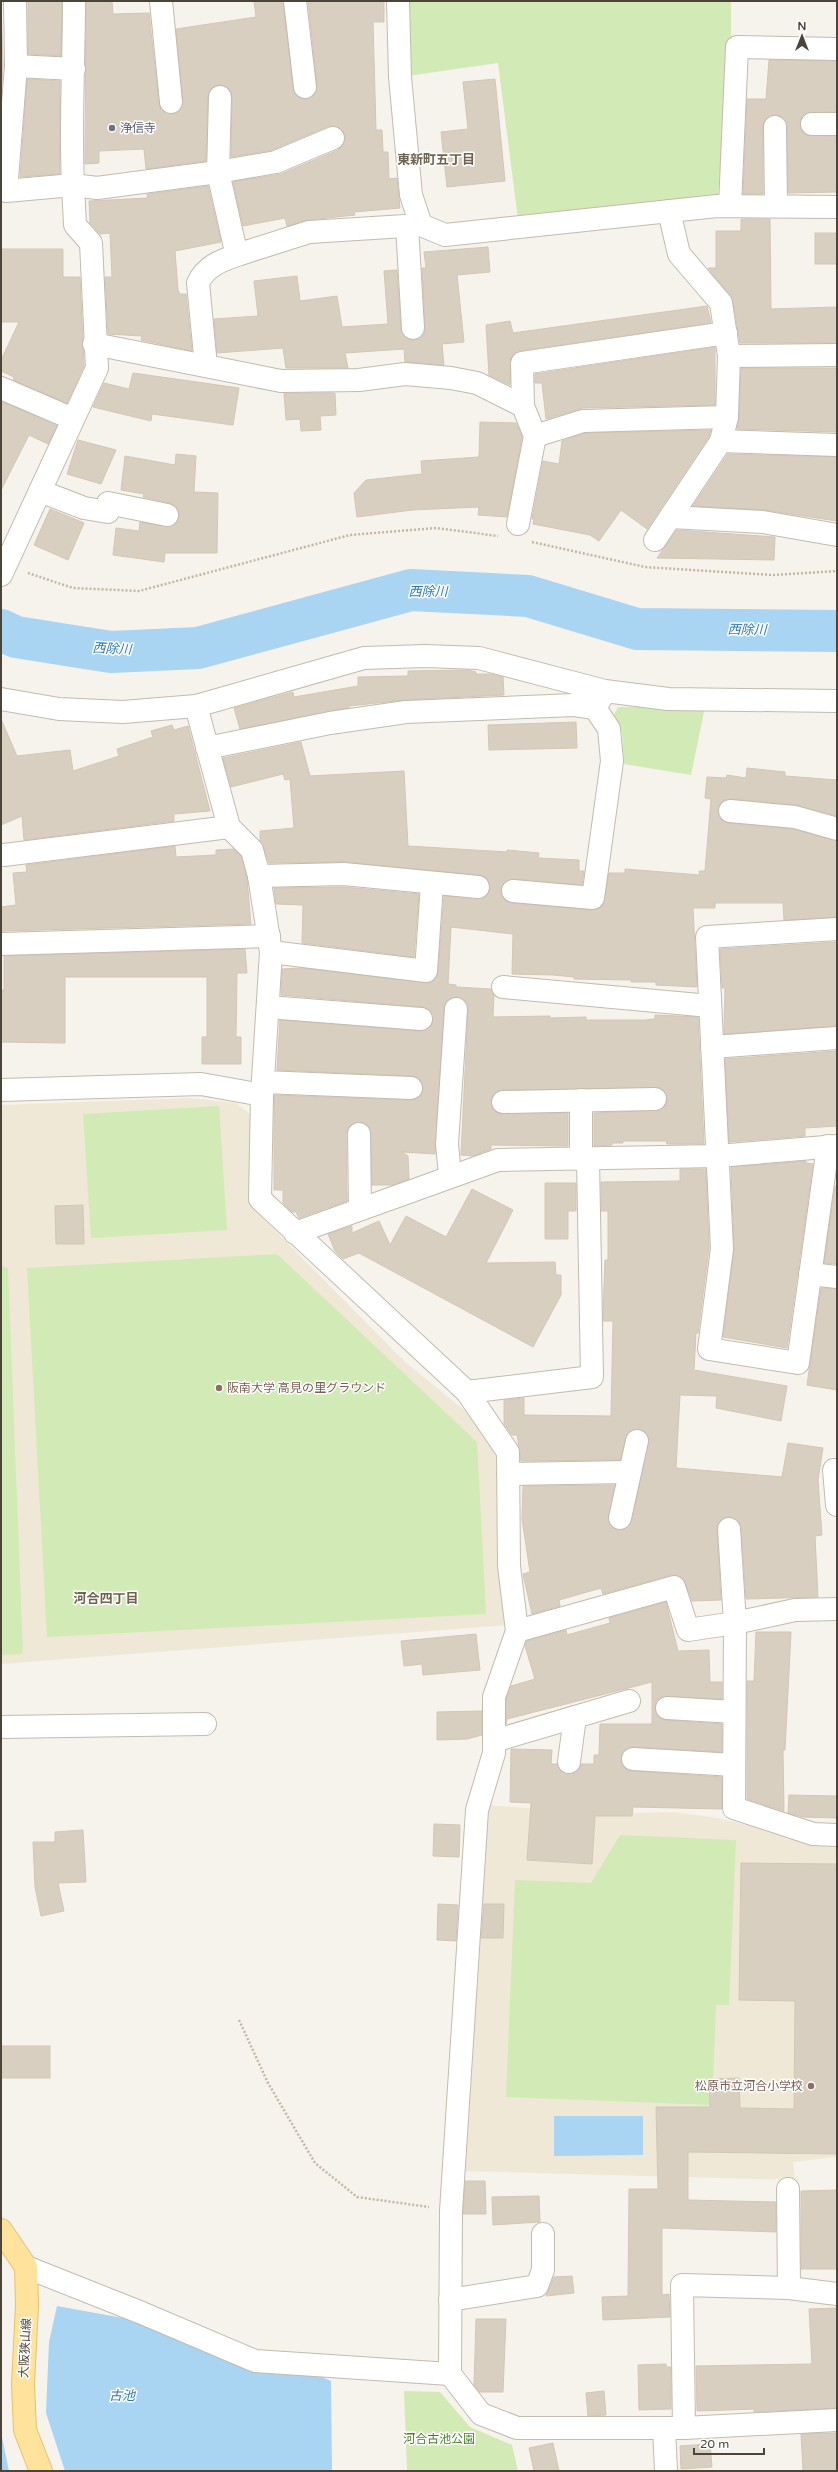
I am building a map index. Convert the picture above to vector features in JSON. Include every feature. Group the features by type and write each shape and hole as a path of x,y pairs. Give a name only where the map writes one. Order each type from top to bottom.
{"main road":[{"path":"1,2230 26,2267"},
{"name":"大阪狭山線","path":"26,2267 27,2305 23,2384 25,2430 41,2471"}],"street":[{"path":"15,1 16,66 4,163 6,191 73,184 97,188 218,172 276,162 333,138"},
{"path":"3,570 97,368 94,344 91,243 75,225 70,129 74,69 74,1"},
{"path":"161,1 171,102"},
{"path":"296,1 305,87"},
{"path":"398,1 400,77 414,225 413,328"},
{"path":"730,206 737,47 837,49"},
{"path":"16,66 74,69"},
{"path":"220,97 218,172 234,243 240,254"},
{"path":"812,124 837,124"},
{"path":"775,127 776,206"},
{"path":"206,366 198,283 203,273 218,262 309,232 414,225 445,235 669,211 730,206 837,207"},
{"path":"655,540 721,441 727,417 729,356 721,303 680,254 669,211"},
{"path":"517,534 535,436 523,406 522,363 726,333"},
{"path":"94,344 282,381 358,380 405,374 451,378 477,383 523,406"},
{"path":"729,356 837,355"},
{"path":"1,388 73,419"},
{"path":"535,436 583,421 727,417"},
{"path":"721,441 837,445"},
{"path":"40,491 84,508 108,512 108,504 167,515"},
{"path":"671,517 763,522 837,535"},
{"path":"1,699 59,709 123,712 196,706 364,658 425,656 479,658 600,700"},
{"path":"207,748 330,723 406,712 574,705 600,700 668,699 837,701"},
{"path":"513,891 593,898 612,761 609,729 600,700"},
{"path":"196,706 229,828 252,850 259,876 270,944 263,1089 260,1200 467,1392 508,1452 509,1566 517,1631 494,1697 494,1753 477,1810 451,2210 450,2374 481,2414 517,2428 674,2428 837,2420"},
{"path":"730,812 795,817 837,829"},
{"path":"4,855 229,828"},
{"path":"259,876 344,874 432,884 478,887"},
{"path":"1,944 270,944 426,971 432,884"},
{"path":"295,1233 450,1175 498,1160 584,1160 718,1156 833,1146 810,1274 798,1363 710,1349 722,1249 718,1156 707,937 837,929"},
{"path":"503,987 710,1006"},
{"path":"268,1007 421,1019"},
{"path":"450,1175 447,1144 456,1009"},
{"path":"712,1047 837,1038"},
{"path":"1,1090 201,1084 263,1089 411,1088"},
{"path":"503,1102 655,1099"},
{"path":"467,1392 592,1377 581,1100"},
{"path":"359,1134 360,1208"},
{"path":"810,1274 837,1277"},
{"path":"620,1518 637,1441"},
{"path":"834,1470 837,1505"},
{"path":"508,1474 630,1472"},
{"path":"729,1529 735,1623 734,1808 813,1834 837,1835"},
{"path":"517,1631 674,1587 688,1630 735,1623 795,1610 837,1609"},
{"path":"494,1741 630,1701"},
{"path":"667,1708 734,1712"},
{"path":"570,1762 575,1717"},
{"path":"1,1727 205,1724"},
{"path":"633,1759 734,1765"},
{"path":"788,2189 789,2288"},
{"path":"450,2300 537,2286 543,2270 543,2234"},
{"path":"26,2267 142,2313 255,2361 450,2374"},
{"path":"666,2471 674,2428 682,2285 789,2288 837,2294"}],"path":[{"path":"3,570 73,588 139,591 350,535 436,528 517,534 645,567 773,575 837,571"},
{"path":"239,2020 268,2083 315,2163 357,2197 451,2210"}],"shaded area":[{"name":"阪南大学 高見の里グラウンド","path":"189,1098 236,1103 251,1115 251,1206 405,1362 469,1414 495,1452 500,1478 508,1625 1,1664 1,1105"},
{"path":"486,1805 606,1814 675,1812 717,1818 822,1843 837,1844 837,2157 793,2162 795,2180 462,2171"}],"green space":[{"path":"398,1 731,1 731,34 717,206 519,227 498,63 400,77"},
{"path":"618,707 705,707 691,775 624,764 622,733 614,715"},
{"path":"219,1106 227,1230 91,1238 83,1114"},
{"name":"阪南大学 高見の里グラウンド","path":"277,1254 477,1442 486,1614 47,1637 27,1268"},
{"path":"1,1266 8,1268 23,1654 1,1655"},
{"path":"620,1835 736,1840 729,2005 716,2005 712,2105 506,2097 515,1880 591,1883"},
{"name":"河合古池公園","path":"404,2391 440,2392 470,2427 512,2445 518,2471 407,2471"}],"water":[{"path":"554,2116 643,2116 643,2155 554,2156"},
{"name":"古池","path":"57,2306 134,2320 315,2374 331,2381 332,2471 65,2471 46,2413 49,2342"},
{"path":"1,2312 2,2437 9,2471 1,2471"}],"building":[{"path":"1,1 3,66 1,97"},
{"path":"28,1 62,1 61,56 28,54"},
{"path":"86,1 112,1 113,14 149,13 159,103 161,110 172,114 179,112 183,101 176,29 256,17 254,1 283,1 293,88 300,98 307,99 316,92 317,86 308,1 384,1 384,22 373,22 376,130 382,130 383,152 388,152 389,179 397,178 400,208 354,212 355,215 308,220 287,226 285,218 243,226 233,182 281,174 338,150 343,145 345,134 340,128 329,126 272,150 231,157 232,97 231,91 221,85 214,86 208,96 206,161 146,169 144,149 99,151 99,163 85,164"},
{"path":"769,60 837,61 837,112 806,113 800,124 801,130 806,135 837,136 837,192 788,193 787,126 781,116 774,115 764,121 763,127 763,194 743,194 747,99 766,99"},
{"path":"27,79 60,81 60,174 20,177"},
{"path":"495,79 505,181 447,187 441,132 468,129 463,82"},
{"path":"208,186 221,242 175,251 178,290 180,294 186,294 192,351 141,340 142,336 108,334 105,277 112,277 110,233 100,234 90,223 89,201 148,198 147,194"},
{"path":"741,219 770,219 771,309 837,307 837,343 740,343 733,301 708,268 716,268 716,231 741,231"},
{"path":"815,233 837,233 837,264 815,264"},
{"path":"488,247 490,272 457,275 464,342 442,344 444,365 405,362 404,349 345,353 348,368 286,368 283,348 217,353 214,319 258,316 254,281 297,276 300,301 337,296 342,327 388,324 384,271 397,270 401,329 407,339 420,339 424,334 425,327 422,268 426,268 424,252"},
{"path":"1,249 63,249 63,277 80,277 84,366 67,403 13,380 14,377 1,371 1,360 19,322 1,322"},
{"path":"707,306 711,323 520,351 511,358 510,385 489,375 486,325 510,321 513,333"},
{"path":"715,347 715,405 583,408 546,419 542,383 535,383 535,374"},
{"path":"741,368 837,368 837,432 737,429 739,418"},
{"path":"133,373 239,388 233,425 152,414 151,421 93,407 104,383 129,389"},
{"path":"284,393 335,393 336,415 320,416 321,430 301,431 300,419 286,420"},
{"path":"3,402 57,426 48,444 29,435 1,490 1,407"},
{"path":"480,422 516,423 522,437 507,517 478,515 479,507 412,510 357,517 354,493 366,480 422,474 421,461 479,457"},
{"path":"711,430 709,436 647,529 621,510 599,541 590,535 533,524 534,519 532,519 543,461 559,464 562,441 585,433"},
{"path":"78,440 116,450 101,484 67,474"},
{"path":"176,454 196,456 194,492 218,493 217,553 165,553 164,562 113,555 116,528 139,531 140,522 171,527 176,524 179,517 176,506 170,503 143,497 144,494 121,490 125,456 175,465"},
{"path":"728,454 837,457 837,521 764,510 693,506"},
{"path":"50,509 84,523 68,560 34,545"},
{"path":"677,530 775,537 774,560 657,558"},
{"path":"468,670 476,672 476,674 491,674 503,677 504,695 405,700 349,706 349,708 240,729 234,708 293,692 294,697 358,686 358,677 408,676 408,671"},
{"path":"1,719 17,756 70,750 73,771 119,756 117,749 153,737 151,731 172,725 174,730 188,726 210,811 174,814 174,821 24,840 22,816 1,825"},
{"path":"576,722 577,748 489,750 488,725"},
{"path":"301,742 310,776 404,771 408,846 507,852 507,850 539,853 538,858 579,860 579,871 584,871 582,885 514,879 503,884 502,896 506,901 512,903 592,910 603,905 609,873 625,873 625,869 700,875 699,871 705,871 711,799 705,798 707,777 726,778 727,775 746,778 747,768 785,772 785,776 837,780 837,816 796,805 731,799 724,800 720,804 719,817 728,823 793,829 837,841 837,917 784,920 783,903 715,903 715,908 693,908 697,987 656,985 656,982 631,982 631,980 574,979 574,977 553,975 512,974 513,934 451,927 448,984 456,985 456,987 491,989 494,995 493,1017 550,1016 550,1018 586,1017 586,1020 644,1020 655,1019 655,1015 698,1017 704,1144 667,1144 666,1141 623,1141 623,1143 612,1143 612,1145 594,1146 594,1113 661,1110 666,1105 667,1098 661,1088 503,1090 496,1092 491,1102 493,1109 497,1113 568,1113 568,1146 491,1145 491,1149 473,1156 461,1155 468,1010 463,999 456,997 446,1002 444,1008 435,1154 402,1152 408,1156 409,1179 393,1185 372,1185 370,1128 365,1123 353,1123 348,1128 346,1134 347,1201 299,1218 296,1212 292,1212 283,1203 283,1190 274,1190 274,1095 410,1100 421,1095 423,1088 418,1078 412,1076 277,1070 280,1020 420,1031 431,1026 433,1020 428,1009 422,1007 281,995 282,969 301,968 431,983 436,978 438,972 444,896 483,898 488,894 490,888 486,877 479,875 345,862 269,863 260,841 260,831 294,828 290,779 285,780 283,774 231,787 223,758"},
{"path":"175,846 176,857 216,855 216,850 234,849 241,856 247,879 251,924 1,931 1,907 16,905 13,873 27,872 26,865"},
{"path":"344,887 419,894 414,957 302,943 303,905 276,904 274,888"},
{"path":"837,942 837,1026 724,1034 725,988 722,988 720,949"},
{"path":"245,949 247,973 237,973 236,1037 241,1037 241,1064 202,1064 202,1037 207,1037 207,977 65,977 65,1043 1,1042 1,990 4,990 4,956"},
{"path":"837,1051 837,1126 805,1128 805,1136 729,1142 725,1059"},
{"path":"806,1161 806,1163 813,1164 787,1348 723,1337 734,1250 731,1167"},
{"path":"680,1169 706,1169 709,1248 698,1333 696,1333 694,1370 787,1386 781,1421 716,1408 717,1396 680,1395 676,1468 782,1477 788,1443 823,1448 818,1480 822,1535 815,1536 818,1597 746,1599 741,1528 739,1522 729,1517 722,1519 717,1529 721,1600 692,1601 683,1578 671,1575 603,1594 601,1588 559,1600 560,1606 532,1614 523,1574 530,1572 522,1519 523,1486 615,1485 608,1521 612,1527 624,1530 632,1521 649,1438 640,1429 628,1432 620,1460 521,1461 517,1435 512,1435 504,1424 504,1400 524,1398 524,1415 611,1416 613,1321 603,1321 605,1260 608,1260 608,1211 601,1211 601,1182 680,1181"},
{"path":"545,1183 576,1183 576,1211 568,1211 568,1239 545,1239"},
{"path":"835,1186 837,1186 837,1264 824,1263"},
{"path":"472,1189 513,1210 486,1263 555,1262 556,1275 561,1275 561,1295 533,1347 359,1253 343,1259 335,1251 328,1234 352,1226 352,1233 379,1221 390,1245 406,1216 446,1237"},
{"path":"83,1205 84,1244 56,1244 55,1206"},
{"path":"821,1288 837,1289 837,1390 807,1385"},
{"path":"666,1602 678,1651 709,1650 710,1682 722,1682 722,1699 662,1697 656,1701 656,1713 660,1718 666,1720 722,1724 722,1752 633,1747 622,1752 622,1764 626,1769 632,1771 722,1777 722,1809 633,1807 632,1816 595,1816 592,1864 527,1860 531,1803 510,1802 511,1749 552,1750 551,1764 557,1764 562,1772 574,1773 581,1764 594,1764 594,1755 599,1755 600,1724 652,1724 652,1682 507,1719 506,1724 506,1699 511,1686 535,1679 525,1646 527,1641 566,1630 567,1635 610,1623 609,1618"},
{"path":"756,1632 791,1632 785,1750 783,1750 784,1811 747,1799 747,1681 754,1681"},
{"path":"476,1634 480,1670 423,1675 422,1664 404,1666 401,1641"},
{"path":"482,1711 482,1735 467,1739 437,1740 437,1712"},
{"path":"789,1795 837,1796 837,1818 803,1817 788,1813"},
{"path":"434,1824 460,1825 459,1857 433,1856"},
{"path":"83,1830 86,1882 58,1883 64,1911 41,1916 35,1887 33,1842 55,1842 55,1832"},
{"path":"741,1863 837,1864 837,2154 688,2152 688,2200 776,2202 776,2232 662,2228 662,2295 669,2294 670,2317 603,2320 602,2297 628,2296 629,2189 658,2189 656,2107 710,2107 709,2079 739,2078 740,2108 794,2109 795,2001 739,2000"},
{"path":"438,1904 458,1905 456,1941 437,1940"},
{"path":"484,1904 504,1904 503,1938 481,1938"},
{"path":"1,2046 50,2046 50,2078 1,2078"},
{"path":"465,2181 485,2181 486,2214 463,2214"},
{"path":"837,2190 837,2269 801,2269 801,2191"},
{"path":"539,2196 540,2222 493,2225 492,2197"},
{"path":"572,2276 574,2293 546,2296 554,2277"},
{"path":"837,2308 837,2408 754,2412 754,2409 697,2411 696,2366 812,2364 809,2309"},
{"path":"476,2319 506,2319 503,2392 479,2392 474,2385"},
{"path":"666,2364 666,2367 671,2367 671,2409 639,2410 638,2365"},
{"path":"604,2391 606,2415 588,2416 586,2393"},
{"path":"837,2433 837,2471 803,2471 801,2434"},
{"path":"553,2443 559,2471 534,2471 529,2448"},
{"path":"710,2444 712,2467 681,2469 680,2446"}],"waterway":[{"name":"西除川","path":"1,630 16,637 111,652 198,648 411,590 528,596 637,629 837,631"}],"place":[{"name":"浄信寺","path":"112,128"},
{"name":"阪南大学 高見の里グラウンド","path":"219,1388"},
{"name":"松原市立河合小学校","path":"811,2086"}],"district":[{"name":"東新町五丁目","path":"436,160"},
{"name":"河合四丁目","path":"106,1599"}]}
